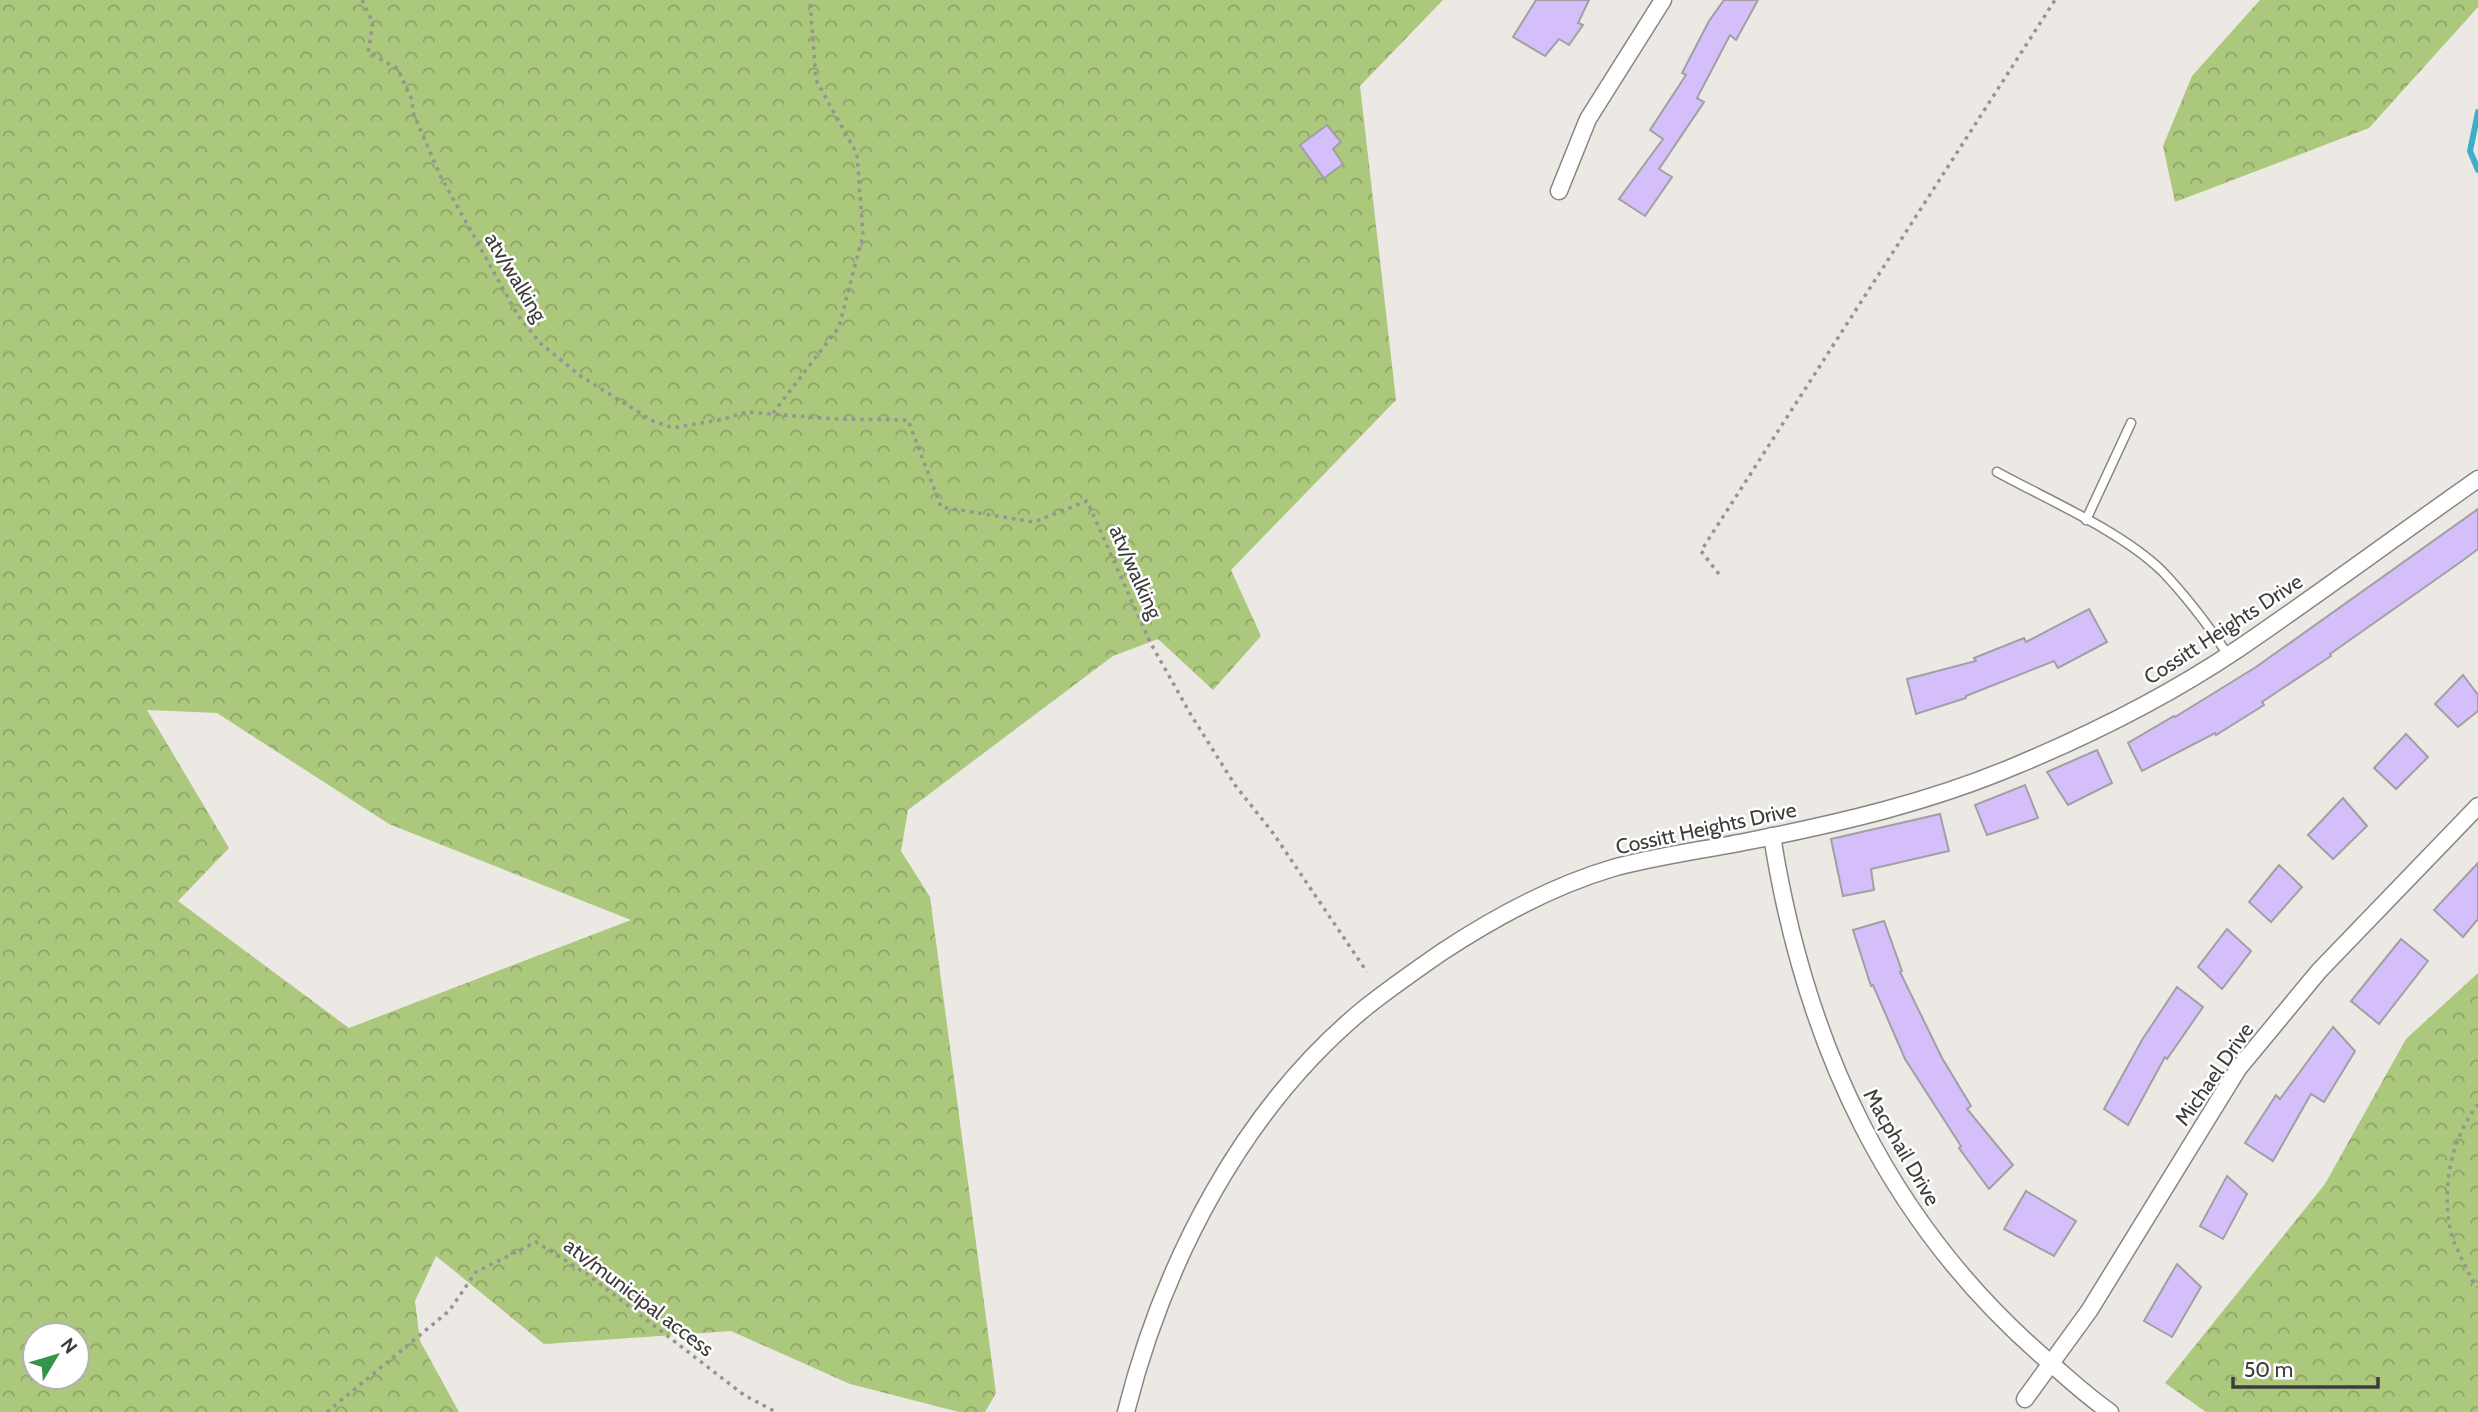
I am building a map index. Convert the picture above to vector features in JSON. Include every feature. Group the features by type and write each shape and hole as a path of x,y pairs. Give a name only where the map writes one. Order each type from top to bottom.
{"street":[{"path":"1559,191 1588,119 1664,0"},
{"name":"Cossitt Heights Drive","path":"1126,1412 1139,1361 1157,1311 1206,1207 1253,1132 1288,1084 1363,1010 1458,942 1506,913 1559,888 1614,868 1772,836 1935,797 2109,724 2228,655 2478,479"},
{"name":"Michael Drive","path":"2025,1399 2089,1311 2238,1069 2319,971 2478,806"},
{"name":"Macphail Drive","path":"1772,836 1780,892 1794,947 1830,1059 1863,1127 1911,1209 1979,1296 2016,1334 2110,1412"}],"lane":[{"path":"2086,520 2131,424"},
{"path":"1997,472 2124,541 2160,569 2201,616 2228,655"}],"path":[{"name":"atv/walking","path":"362,0 373,23 368,52 398,69 411,97 414,115 441,177 517,314 540,343 582,377 653,421 673,428 724,419 746,412 835,419 908,420 941,507 1034,522 1087,500 1150,642 1191,715 1235,785 1273,833 1367,972"},
{"path":"772,414 839,327 863,235 857,154 816,80 810,0"},
{"path":"1720,574 1701,551 2055,0"},
{"path":"2478,1104 2457,1142 2449,1168 2447,1196 2451,1231 2472,1280 2478,1287"},
{"name":"atv/municipal access","path":"327,1412 449,1311 476,1272 536,1242 587,1274 744,1395 776,1412"}],"green space":[{"path":"0,0 1443,0 1360,86 1396,400 1231,570 1261,636 1213,690 1158,639 1113,656 908,810 901,851 930,897 996,1393 985,1412 959,1412 850,1384 731,1331 544,1344 436,1256 415,1301 420,1341 459,1412 0,1412","holes":["147,710 217,713 389,824 631,920 349,1028 178,901 229,848"]},
{"path":"2260,0 2478,0 2478,7 2369,128 2175,202 2163,146 2192,76"},
{"path":"2478,973 2478,1412 2206,1412 2165,1383 2325,1184 2406,1039"}],"building":[{"path":"1536,0 1589,0 1578,23 1583,25 1569,45 1559,39 1545,56 1513,37"},
{"path":"1724,0 1758,0 1736,40 1730,35 1697,98 1704,102 1659,169 1672,177 1645,216 1619,199 1663,139 1650,130 1686,75 1682,73 1709,21"},
{"path":"1327,125 1341,142 1333,149 1343,164 1324,178 1300,145"},
{"path":"2478,509 2478,549 2330,654 2331,656 2262,702 2264,705 2216,735 2215,733 2142,771 2128,743 2256,667"},
{"path":"2089,609 2107,642 2058,668 2054,661 1966,698 1916,714 1907,679 1976,661 1974,658 2024,638 2026,642"},
{"path":"2463,675 2478,695 2478,711 2458,727 2435,704"},
{"path":"2406,734 2428,757 2396,789 2374,768"},
{"path":"2097,750 2112,783 2068,805 2047,772"},
{"path":"2025,785 2038,818 1987,835 1975,805"},
{"path":"2343,798 2367,826 2333,859 2308,835"},
{"path":"1940,814 1949,851 1871,869 1874,890 1843,896 1831,839"},
{"path":"2478,863 2478,919 2463,937 2434,910"},
{"path":"2279,865 2302,887 2271,922 2249,902"},
{"path":"1884,921 1902,971 1900,972 1942,1058 1971,1106 1967,1109 2013,1165 1989,1189 1959,1148 1961,1146 1905,1059 1873,985 1871,986 1853,930"},
{"path":"2227,929 2251,951 2222,989 2198,967"},
{"path":"2401,939 2428,961 2379,1024 2351,1001"},
{"path":"2177,987 2203,1007 2167,1059 2165,1057 2128,1125 2104,1109 2142,1040"},
{"path":"2333,1027 2355,1051 2324,1102 2311,1094 2273,1161 2245,1143 2276,1095 2280,1099"},
{"path":"2227,1176 2247,1194 2223,1239 2200,1226"},
{"path":"2026,1191 2076,1221 2054,1256 2004,1229"},
{"path":"2177,1264 2201,1287 2172,1337 2144,1321"}],"waterway":[{"path":"2478,112 2470,151 2478,170"}]}
